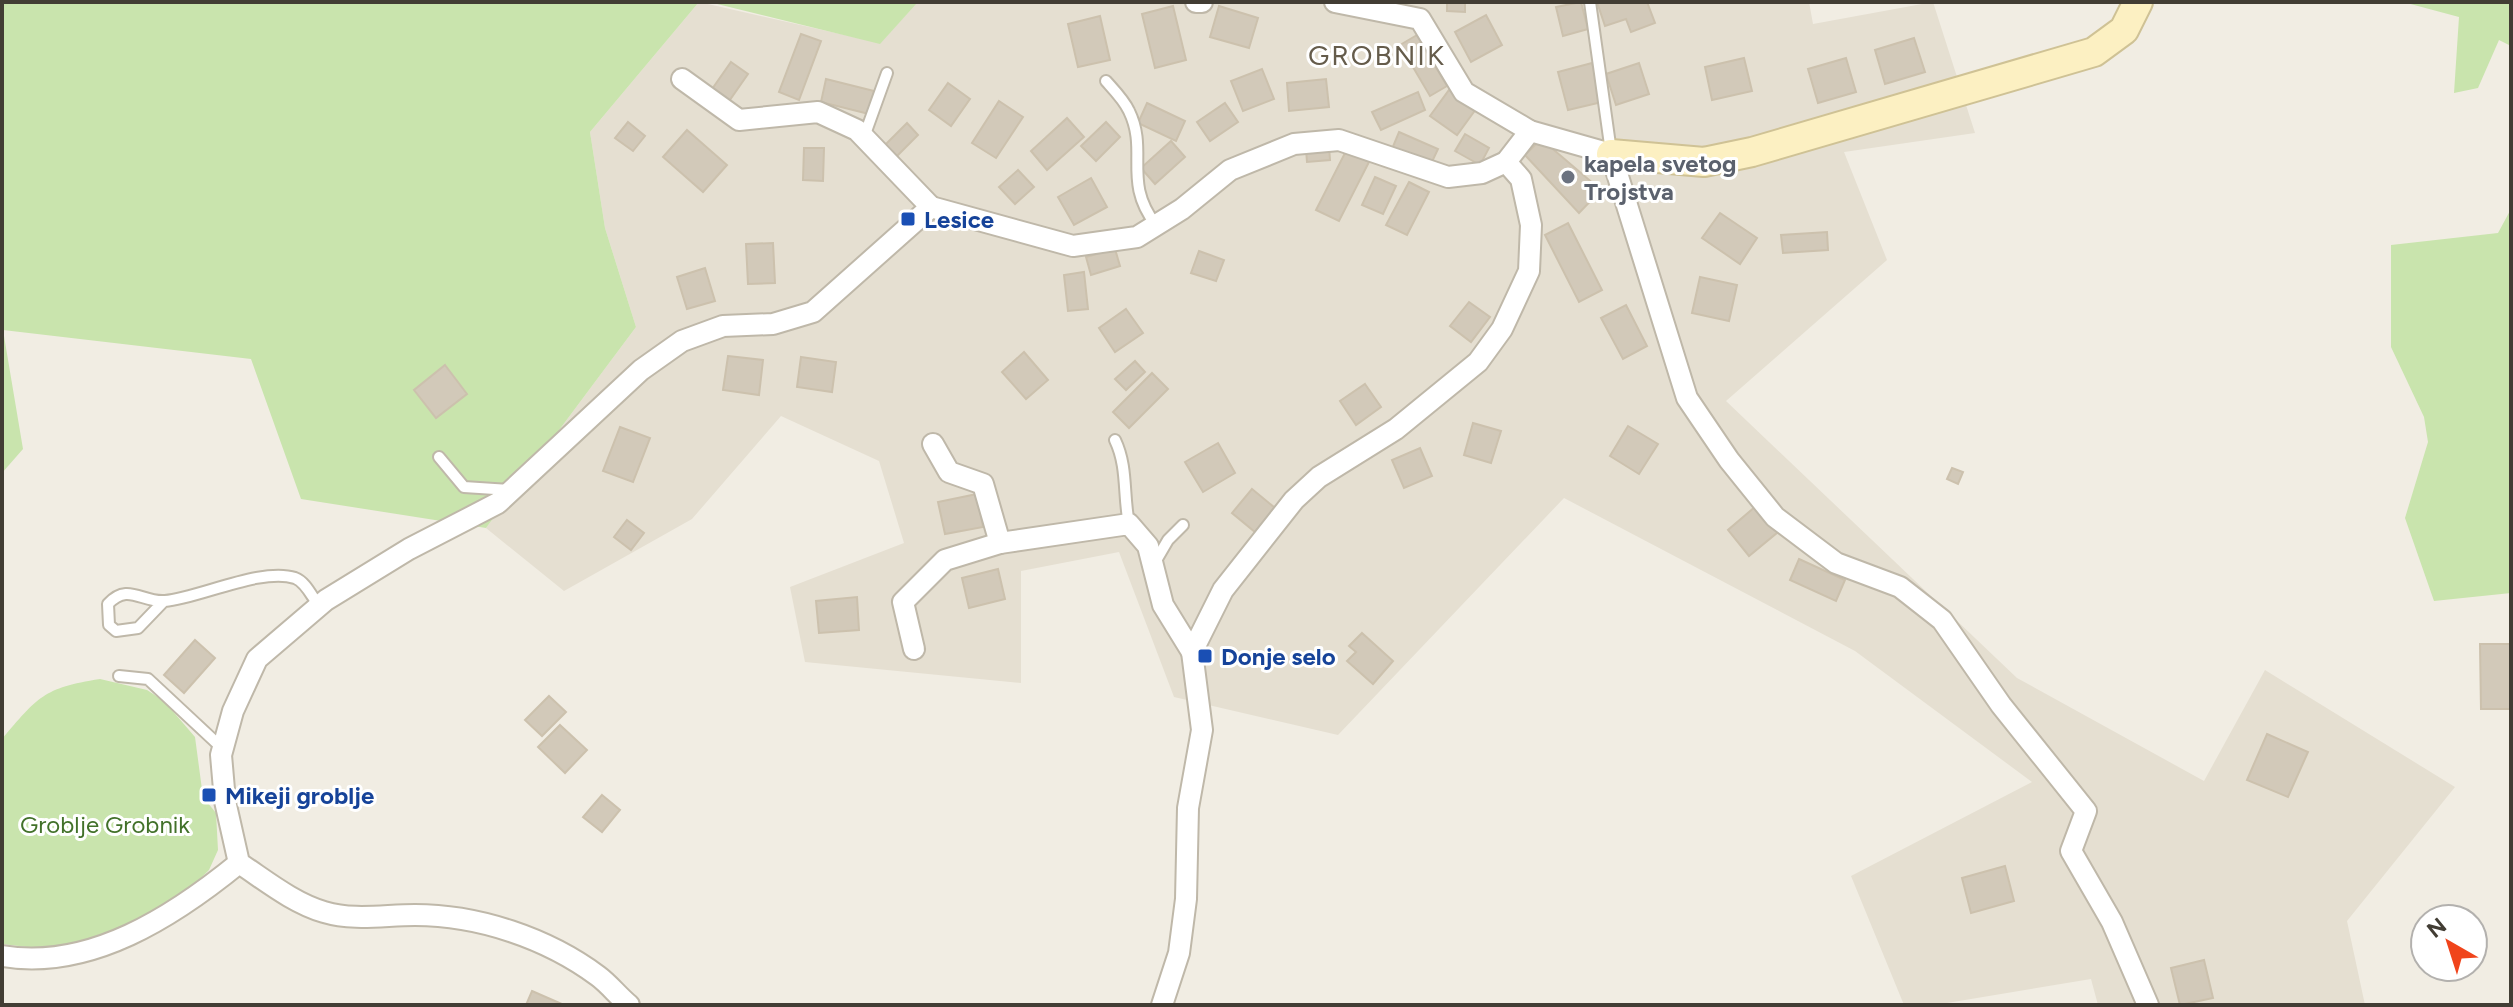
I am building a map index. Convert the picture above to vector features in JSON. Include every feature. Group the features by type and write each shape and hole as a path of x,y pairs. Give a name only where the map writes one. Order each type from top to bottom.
{"main road":[{"path":"1611,154 1704,162 1767,148 2094,52 2124,30 2138,2"}],"street":[{"path":"1196,2 1202,2"},
{"path":"1335,2 1419,10 1464,92 1530,131 1611,154 1687,398 1729,460 1775,517 1836,563 1900,587 1942,620 2001,705 2086,811 2071,851 2112,922 2148,1005"},
{"path":"682,79 739,120 818,112 864,137 931,207 1073,246 1137,237 1230,170 1294,144 1339,140 1448,177 1482,173 1506,162 1530,131"},
{"path":"1192,652 1223,590 1294,500 1319,477 1396,429 1455,382 1478,362 1502,329 1529,271 1531,225 1521,179 1506,162"},
{"path":"629,1005 599,976 553,948 498,927 418,915 358,918 322,911 289,895 239,863 225,801 223,748 233,711 257,659 319,606 409,549 498,503 641,370 682,341 723,326 773,324 813,312 931,207"},
{"path":"933,444 949,472 983,484 1000,543"},
{"path":"914,649 903,602 945,560 1000,543 1129,524 1148,546 1163,605 1192,652 1202,730 1188,808 1186,899 1179,953 1162,1005"},
{"path":"2,956 20,959 55,957 100,947 148,926 198,896 239,863"}],"lane":[{"path":"1590,2 1611,154"},
{"path":"864,137 887,73"},
{"path":"1106,81 1129,111 1137,153 1137,191 1143,208 1156,225"},
{"path":"1115,440 1124,459 1123,498 1129,524"},
{"path":"439,457 464,487 513,490"},
{"path":"1153,566 1168,540 1183,525"},
{"path":"163,602 133,592 115,597 108,604 109,625 116,631 138,628 163,602 221,586 293,577 303,583 319,606"},
{"path":"119,676 148,679 223,748"}],"shaded area":[{"path":"699,2 880,43 918,2 1809,2 1813,24 1933,2 1975,133 1844,152 1887,260 1726,401 2017,678 2204,781 2265,670 2455,787 2347,921 2365,1005 2098,1005 2091,979 1935,1005 1904,1005 1851,876 2032,782 1855,651 1564,498 1338,735 1174,697 1119,552 1021,571 1021,683 805,662 790,587 904,543 879,461 781,416 692,519 564,591 486,528 636,327 605,228 590,132"}],"green space":[{"path":"2,2 699,2 590,132 605,228 636,327 486,528 301,499 251,359 3,330 23,449 2,473"},
{"path":"709,2 918,2 880,44"},
{"path":"2403,2 2511,2 2511,46 2499,40 2478,88 2454,93 2459,17"},
{"path":"2511,209 2511,593 2434,601 2405,518 2428,442 2424,417 2391,347 2391,245 2498,233"},
{"name":"Groblje Grobnik","path":"100,679 147,690 164,701 195,737 203,797 216,813 218,850 209,870 186,893 145,920 61,951 2,944 2,739 24,713 43,697 66,686"}],"building":[{"path":"1447,2 1465,2 1465,12 1447,11"},
{"path":"1581,2 1588,29 1563,36 1556,7"},
{"path":"1597,2 1647,2 1655,23 1631,32 1626,19 1605,26"},
{"path":"1173,6 1186,60 1155,68 1142,14"},
{"path":"1219,6 1258,18 1249,48 1210,37"},
{"path":"1486,15 1502,45 1471,62 1455,32"},
{"path":"1100,16 1110,60 1078,67 1068,24"},
{"path":"801,34 821,41 799,100 779,92"},
{"path":"1417,35 1447,86 1430,96 1400,45"},
{"path":"1914,38 1925,72 1885,84 1875,50"},
{"path":"1744,58 1752,91 1712,100 1705,67"},
{"path":"1846,58 1856,92 1818,103 1808,69"},
{"path":"731,62 748,74 727,104 710,92"},
{"path":"1592,63 1602,102 1568,110 1558,72"},
{"path":"1639,63 1649,94 1616,105 1606,74"},
{"path":"1262,69 1274,99 1243,111 1231,81"},
{"path":"826,79 874,91 869,114 821,102"},
{"path":"1326,79 1329,107 1289,111 1287,83"},
{"path":"948,83 970,99 951,126 929,110"},
{"path":"1449,90 1476,109 1457,135 1430,116"},
{"path":"1418,92 1425,110 1381,130 1372,112"},
{"path":"999,101 1023,117 996,158 972,143"},
{"path":"1147,103 1185,121 1176,141 1138,123"},
{"path":"1225,103 1238,122 1210,141 1197,122"},
{"path":"1067,118 1084,137 1047,170 1031,151"},
{"path":"628,122 645,136 633,151 615,138"},
{"path":"1106,122 1120,137 1096,161 1081,146"},
{"path":"907,123 918,135 894,159 883,147"},
{"path":"687,130 727,165 703,192 663,157"},
{"path":"1399,132 1438,149 1430,166 1392,149"},
{"path":"1465,134 1489,148 1480,165 1455,151"},
{"name":"kapela svetog Trojstva","path":"1541,139 1601,190 1579,213 1525,155"},
{"path":"1171,141 1185,157 1155,184 1141,168"},
{"path":"1329,146 1330,160 1307,162 1306,149"},
{"path":"804,148 824,148 823,181 803,180"},
{"path":"1346,151 1369,162 1339,221 1316,210"},
{"path":"1018,170 1034,187 1015,204 999,187"},
{"path":"1375,177 1396,186 1383,214 1362,205"},
{"path":"1091,178 1107,207 1074,225 1058,197"},
{"path":"1409,182 1429,192 1407,235 1386,225"},
{"path":"1720,213 1757,238 1740,264 1702,238"},
{"path":"1568,223 1602,290 1579,302 1545,235"},
{"path":"1827,232 1828,250 1783,253 1781,235"},
{"path":"773,243 775,283 748,284 746,244"},
{"path":"1115,249 1120,266 1091,275 1086,257"},
{"path":"1199,251 1224,260 1216,281 1191,273"},
{"path":"705,268 715,301 687,309 677,277"},
{"path":"1084,272 1088,309 1068,311 1064,275"},
{"path":"1700,277 1737,285 1729,321 1692,313"},
{"path":"1469,302 1490,317 1471,342 1450,326"},
{"path":"1626,305 1647,346 1623,359 1601,318"},
{"path":"1126,309 1143,333 1115,352 1099,328"},
{"path":"1024,352 1048,380 1026,399 1002,372"},
{"path":"728,356 763,360 759,395 723,390"},
{"path":"801,357 836,362 832,392 797,387"},
{"path":"1135,361 1145,372 1126,390 1115,379"},
{"path":"445,365 467,394 436,418 414,390"},
{"path":"1152,373 1168,389 1129,428 1113,412"},
{"path":"1365,384 1381,407 1356,425 1340,401"},
{"path":"1473,423 1501,431 1491,463 1464,455"},
{"path":"1628,426 1658,444 1639,474 1610,456"},
{"path":"620,427 650,438 633,482 603,471"},
{"path":"1218,443 1235,473 1203,492 1185,462"},
{"path":"1420,448 1432,476 1404,488 1392,460"},
{"path":"1952,468 1963,472 1958,484 1947,479"},
{"path":"1252,489 1275,508 1255,532 1232,513"},
{"path":"977,494 983,527 945,534 938,502"},
{"path":"1756,506 1778,532 1749,556 1728,530"},
{"path":"627,520 644,533 631,550 614,537"},
{"path":"1799,559 1845,580 1836,601 1790,580"},
{"path":"998,569 1005,599 969,608 962,578"},
{"path":"857,597 859,630 819,633 816,601"},
{"path":"1362,633 1393,661 1373,684 1347,661 1356,652 1349,646"},
{"path":"195,640 215,658 184,693 164,675"},
{"path":"2480,644 2511,644 2511,709 2481,709"},
{"path":"549,696 566,712 542,736 525,720"},
{"path":"560,725 587,750 565,773 538,747"},
{"path":"2267,734 2308,752 2288,797 2247,780"},
{"path":"602,795 620,810 602,832 583,817"},
{"path":"2005,866 2014,901 1971,913 1962,878"},
{"path":"2204,960 2213,998 2180,1005 2171,968"},
{"path":"532,991 564,1005 526,1005"}],"place":[{"name":"kapela svetog Trojstva","path":"1568,177"},
{"name":"Lesice","path":"908,219"},
{"name":"Donje selo","path":"1205,656"},
{"name":"Mikeji groblje","path":"209,795"}],"district":[{"name":"GROBNIK","path":"1377,55"}]}
